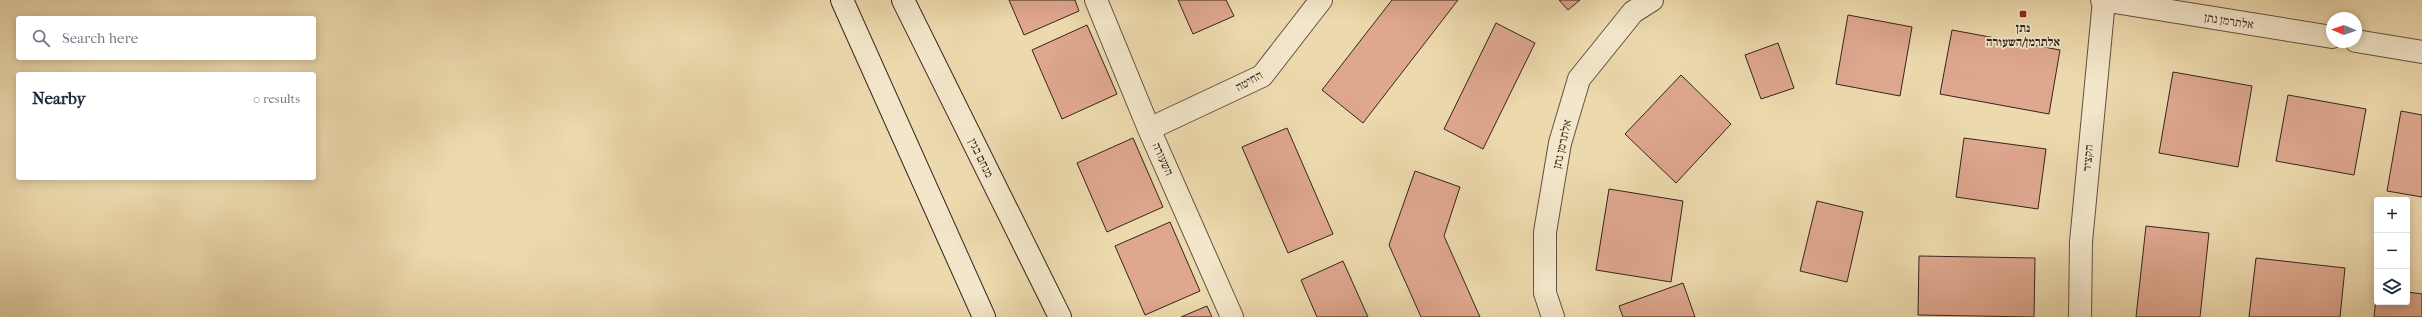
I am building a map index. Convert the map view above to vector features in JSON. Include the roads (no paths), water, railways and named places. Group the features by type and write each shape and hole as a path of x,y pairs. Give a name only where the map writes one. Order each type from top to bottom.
{"street":[{"path":"842,0 984,317"},
{"name":"מנחם בגין","path":"903,0 1060,317"},
{"name":"השעורה","path":"1096,0 1149,129 1232,317"},
{"name":"החיטה","path":"1149,129 1262,76 1321,0"},
{"name":"אלתרמן נתן","path":"1553,317 1545,292 1545,232 1560,143 1579,79 1633,12 1652,0"},
{"name":"אלתרמן נתן","path":"2103,0 2326,36"},
{"name":"הקציר","path":"2080,317 2081,242 2103,0"},
{"path":"2362,42 2422,52"}],"place":[{"name":"נתן אלתרמן/השעורה","path":"2023,14"}]}
